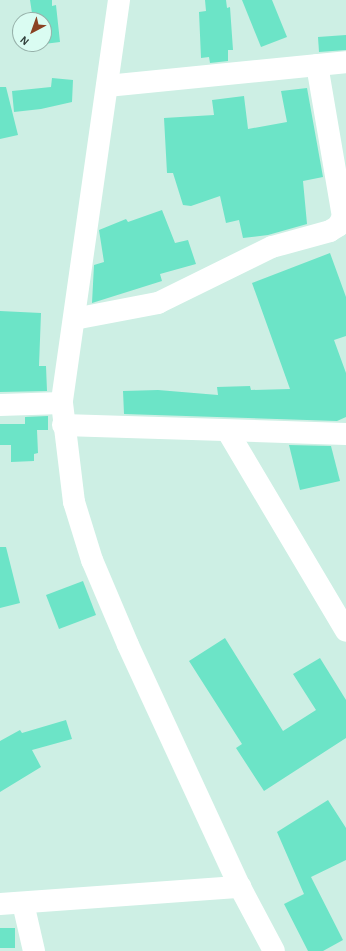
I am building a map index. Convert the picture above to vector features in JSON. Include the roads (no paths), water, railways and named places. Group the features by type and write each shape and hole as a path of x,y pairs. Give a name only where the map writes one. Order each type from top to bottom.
{"street":[{"path":"119,0 62,403 63,425 74,502 92,560 128,644 240,887 274,951"},
{"path":"107,86 346,62"},
{"path":"74,318 158,303 272,247 330,231 338,226 343,217 317,65"},
{"path":"0,405 62,403"},
{"path":"63,425 228,432 346,434"},
{"path":"228,432 346,631"},
{"path":"0,904 240,887"},
{"path":"23,903 34,951"}]}
